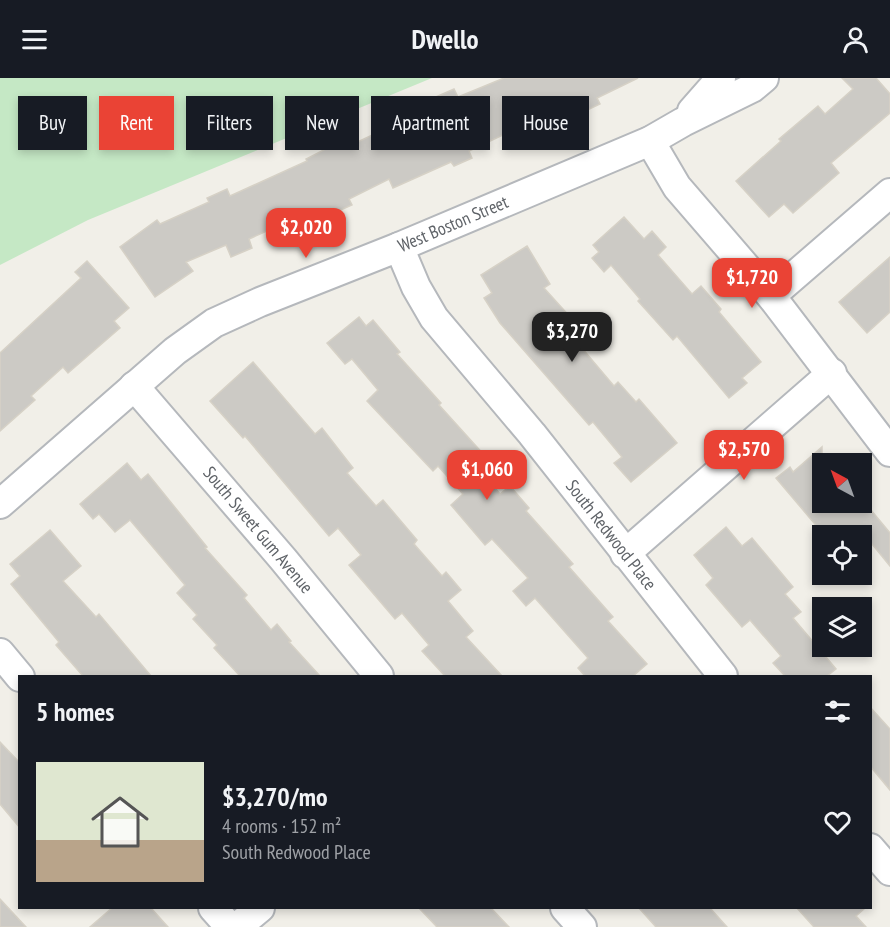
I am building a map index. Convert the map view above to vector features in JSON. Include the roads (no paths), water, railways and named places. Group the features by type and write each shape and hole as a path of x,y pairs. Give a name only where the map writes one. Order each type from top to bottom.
{"street":[{"name":"West Boston Street","path":"0,504 175,351 214,323 250,306 399,247 650,141 683,122 710,89 752,88 764,78"},
{"path":"650,141 677,187 771,296 890,452"},
{"path":"771,296 890,194"},
{"name":"South Redwood Place","path":"399,247 434,318 532,434 722,675"},
{"path":"625,554 832,373"},
{"name":"South Sweet Gum Avenue","path":"134,386 253,523 378,675"},
{"path":"0,653 18,675"},
{"path":"872,850 890,871"},
{"path":"214,909 230,927"},
{"path":"237,927 259,909"},
{"path":"566,909 582,927"}]}
